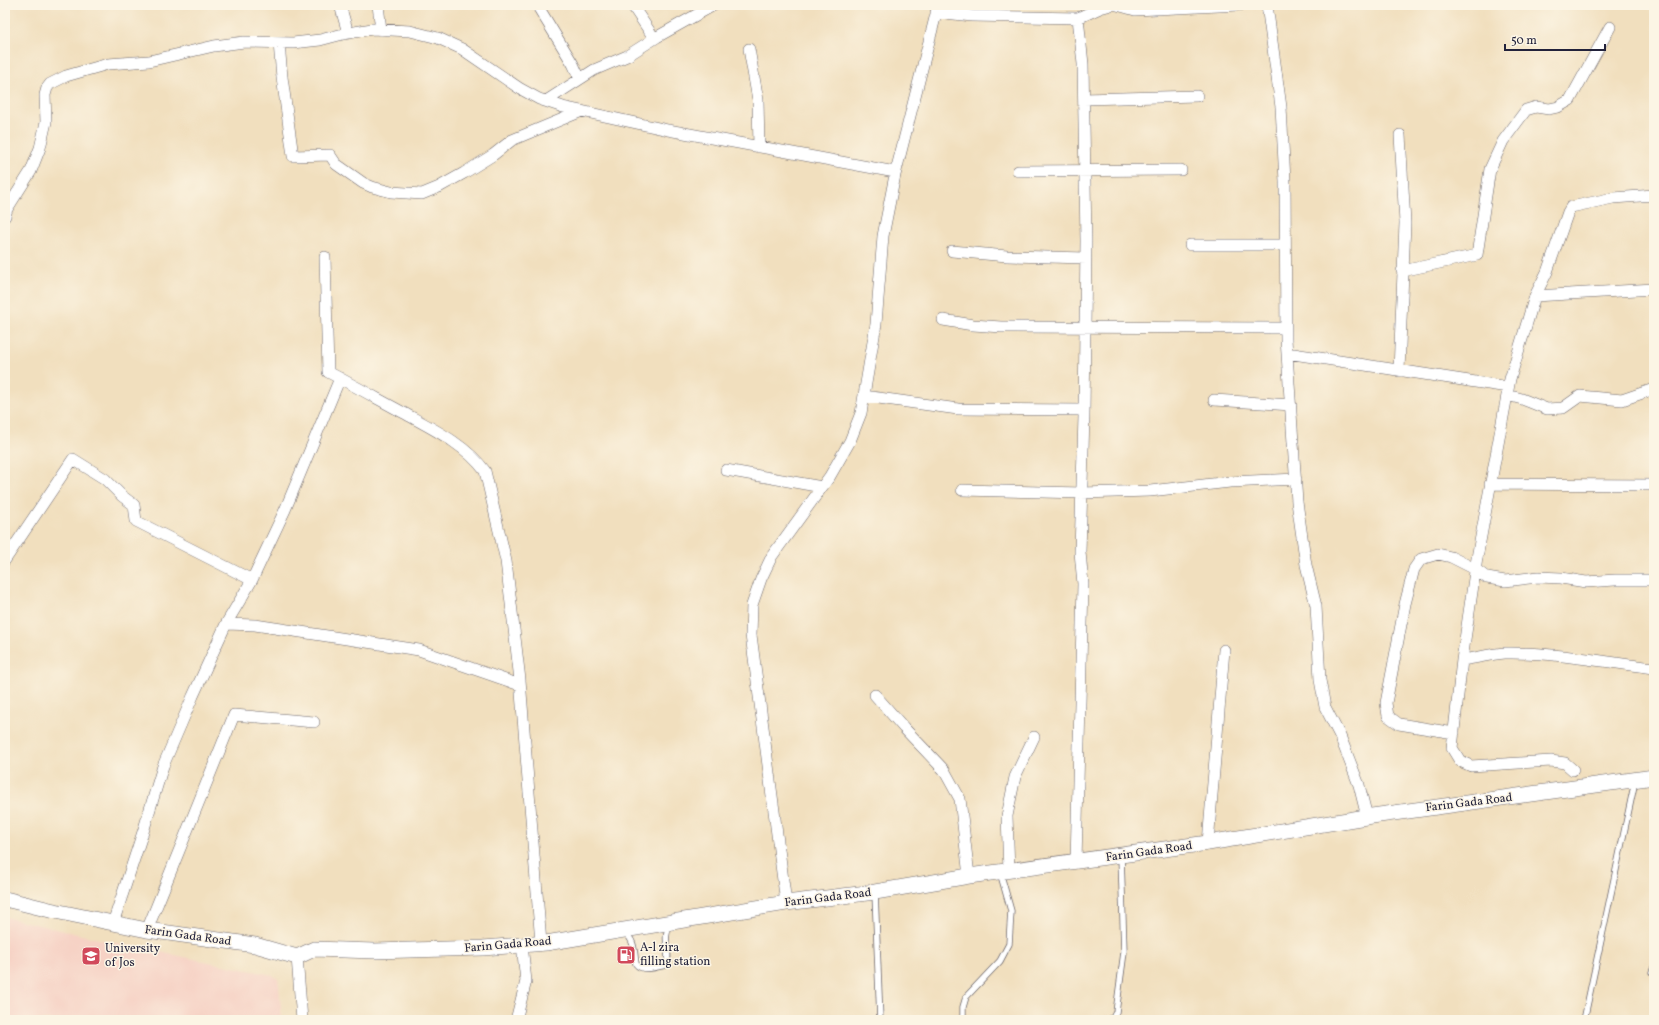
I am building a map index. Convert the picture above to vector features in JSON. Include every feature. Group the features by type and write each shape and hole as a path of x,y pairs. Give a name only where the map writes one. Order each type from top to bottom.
{"main road":[{"name":"Farin Gada Road","path":"5,899 147,930 255,945 296,957 314,949 428,951 522,945 623,931 786,903 875,892 969,876 1208,843 1366,817 1654,777"}],"street":[{"path":"340,5 348,33"},
{"path":"378,5 381,30"},
{"path":"537,5 573,64 580,79"},
{"path":"632,5 654,38"},
{"path":"546,101 594,70 627,56 654,38 714,5"},
{"path":"786,903 751,635 752,605 761,579 772,556 830,476 850,441 861,413 876,324 883,236 895,172 937,9 972,16 1078,18 1100,8 1111,5"},
{"path":"1117,5 1135,10 1240,5"},
{"path":"1268,5 1281,107 1285,181 1284,245 1287,353 1297,502 1306,565 1316,606 1320,680 1325,707 1340,736 1359,785 1366,817"},
{"path":"1076,862 1083,584 1080,552 1086,258 1083,64 1078,18"},
{"path":"1402,271 1477,255 1490,168 1502,141 1526,110 1536,107 1549,109 1570,100 1610,27"},
{"path":"5,216 7,209 31,171 40,148 46,122 45,95 50,84 66,76 108,64 149,61 214,46 244,42 279,43 320,40 372,29 410,31 438,38 462,49 519,88 546,101 582,112 661,129 895,172"},
{"path":"279,43 282,77 293,156 330,155 336,164 363,183 390,192 422,194 439,188 493,155 512,140 582,112"},
{"path":"749,49 758,100 759,147"},
{"path":"1084,99 1197,96"},
{"path":"1399,371 1405,223 1400,135"},
{"path":"1018,170 1181,170"},
{"path":"1573,770 1565,763 1551,761 1471,766 1460,761 1452,748 1462,660 1475,570 1508,391 1535,296 1548,272 1568,212 1571,207 1613,198 1654,195"},
{"path":"1190,245 1284,245"},
{"path":"952,251 1007,256 1086,258"},
{"path":"325,257 328,372 444,435 466,450 485,471 506,561 520,684 541,943"},
{"path":"1535,296 1654,289"},
{"path":"943,320 973,325 1001,327 1286,328"},
{"path":"1287,353 1399,371 1508,391 1522,399 1547,409 1563,408 1580,396 1622,400 1654,389"},
{"path":"113,923 144,832 163,766 226,624 252,580 285,510 340,378"},
{"path":"864,396 958,409 1084,410"},
{"path":"1214,400 1291,405"},
{"path":"5,560 73,459 105,479 122,496 134,505 136,521 225,568 252,580"},
{"path":"726,470 822,487"},
{"path":"962,490 1082,493 1150,491 1230,482 1296,479"},
{"path":"1490,484 1654,485"},
{"path":"1454,733 1400,724 1388,716 1386,703 1405,604 1414,569 1421,559 1438,554 1451,557 1487,578 1506,581 1538,577 1561,578 1586,582 1654,580"},
{"path":"226,624 255,625 419,650 520,684"},
{"path":"1208,843 1224,650"},
{"path":"1462,660 1504,654 1538,654 1654,668"},
{"path":"875,695 944,770 960,799 969,876"},
{"path":"147,930 234,716 314,722"},
{"path":"1004,871 1007,816 1015,777 1034,737"},
{"path":"516,1020 526,981 522,945"},
{"path":"296,957 302,1020"}],"lane":[{"path":"1584,1020 1635,780"},
{"path":"1106,1020 1113,1018 1116,1012 1124,952 1121,856"},
{"path":"963,1020 963,1007 966,997 1000,961 1009,944 1011,911 1004,871"},
{"path":"875,892 880,1020"},
{"path":"623,931 633,942 636,964 638,966 642,969 661,966 666,965 668,961 666,939 667,930 671,923"}],"shaded area":[{"name":"University of Jos","path":"5,917 111,942 272,975 278,979 282,1020 5,1020"}],"place":[{"name":"A-l zira filling station","path":"626,955"},
{"name":"University of Jos","path":"91,956"}]}
